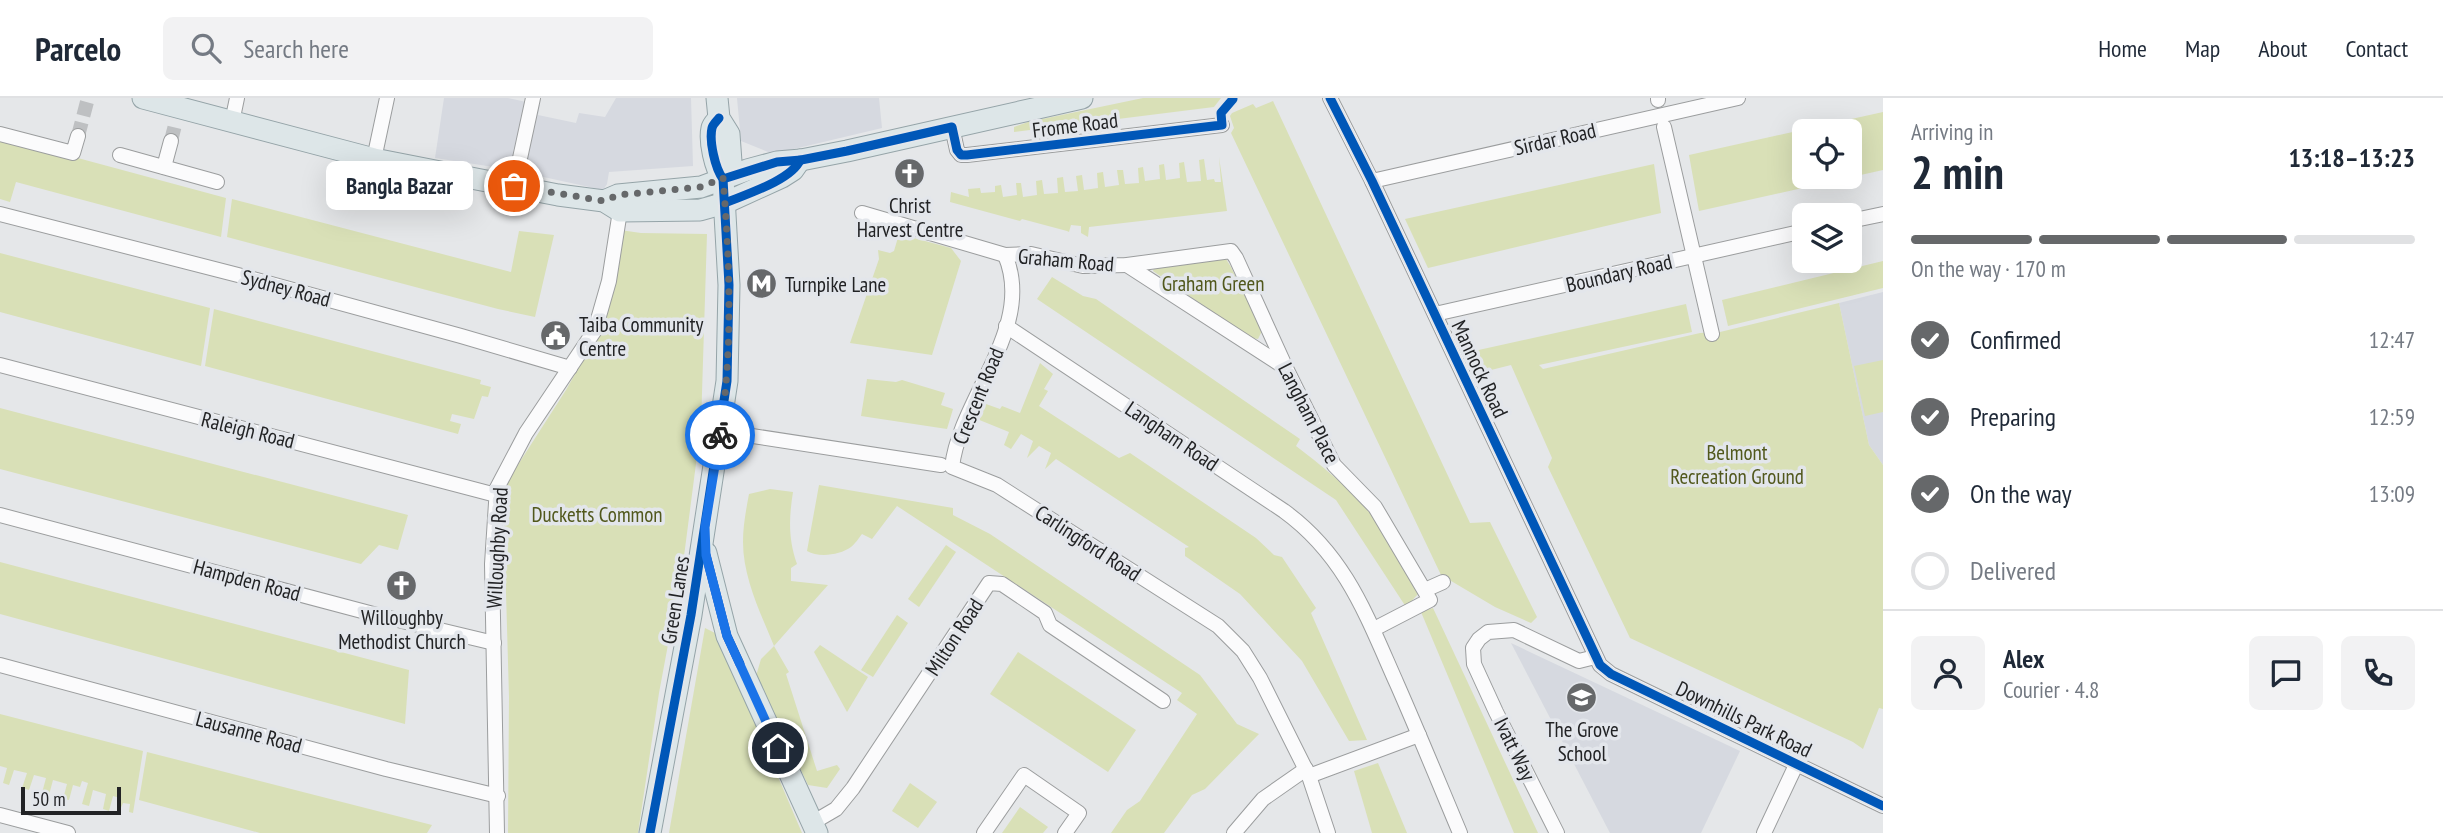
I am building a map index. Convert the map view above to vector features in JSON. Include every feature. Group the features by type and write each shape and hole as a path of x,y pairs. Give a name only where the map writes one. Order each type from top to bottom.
{"main road":[{"path":"143,98 178,114 232,122 374,159 612,206 700,210 725,203 782,177 793,170 800,160"},
{"path":"612,206 618,195 701,187 777,162 800,160 1082,98"},
{"name":"Green Lanes","path":"650,833 691,615 727,381 730,340 725,203 723,178 714,162 712,128 718,108"},
{"path":"705,527 706,555 727,636 814,828"},
{"path":"691,615 713,625 727,636"}],"street":[{"path":"232,122 237,98"},
{"path":"374,159 387,98"},
{"path":"514,186 533,98"},
{"name":"Mannock Road","path":"1330,98 1435,314 1595,657"},
{"name":"Sirdar Road","path":"1371,181 1738,98"},
{"name":"Frome Road","path":"952,127 957,150 961,155 967,155 1222,125"},
{"path":"1664,127 1712,334"},
{"path":"0,134 73,153 78,136"},
{"path":"164,167 171,141"},
{"path":"120,155 218,182"},
{"name":"Willoughby Road","path":"497,833 492,564 498,483 526,432 598,324 609,281 612,206"},
{"path":"862,213 1005,255 1014,286 1006,326"},
{"name":"Sydney Road","path":"0,214 264,282 570,368"},
{"path":"1862,218 1883,214"},
{"name":"Boundary Road","path":"1435,314 1792,234"},
{"name":"Graham Road","path":"1005,255 1031,254 1083,266 1127,265 1224,250 1231,251 1236,258"},
{"name":"Langham Place","path":"1236,258 1334,465 1375,507 1425,590"},
{"name":"Graham Road","path":"1127,265 1286,368"},
{"name":"Crescent Road","path":"947,466 1006,326"},
{"name":"Langham Road","path":"1006,326 1304,525 1320,541 1346,577 1374,629 1460,833"},
{"name":"Raleigh Road","path":"0,365 496,495"},
{"name":"Carlingford Road","path":"720,431 947,466 997,485 1225,632 1252,664 1308,773 1328,833"},
{"name":"Hampden Road","path":"0,515 377,615 494,643"},
{"path":"1374,629 1430,600 1425,590 1443,582"},
{"name":"Milton Road","path":"814,828 836,809 853,788 989,583 1002,584 1045,612 1050,625 1163,701"},
{"name":"Ivatt Way","path":"1557,833 1474,664 1473,648 1488,632 1514,630 1579,661 1595,657"},
{"name":"Downhills Park Road","path":"1595,657 1611,674 1883,806"},
{"name":"Lausanne Road","path":"0,665 386,769 498,796"},
{"path":"1234,833 1263,799 1308,773 1419,735"},
{"path":"1764,833 1796,765"},
{"path":"984,833 1024,775 1079,813 1065,833"},
{"path":"0,815 68,833"}],"shaded area":[{"path":"444,98 508,98 540,105 538,115 576,123 579,113 605,117 616,98 691,98 693,166 609,172 603,190 507,169 435,158"},
{"path":"737,98 879,98 882,128 773,154 741,141"},
{"path":"1883,292 1883,465 1869,445 1839,303"},
{"name":"The Grove School","path":"1511,643 1740,751 1701,833 1610,833"}],"green space":[{"path":"1143,98 1221,98 1214,107 1014,132 1014,127 1028,122"},
{"path":"1273,101 1470,523 1490,522 1537,617 1531,623 1495,607 1441,575 1231,133 1234,128 1230,116 1232,113 1253,104 1256,108"},
{"path":"1883,112 1883,170 1862,175 1862,119 1851,119"},
{"path":"1792,132 1792,189 1798,189 1699,211 1689,155"},
{"path":"0,137 226,198 221,237 16,182 10,202 0,199"},
{"path":"1219,157 1227,211 1089,227 1088,237 1081,233 1081,226 1071,225 1069,232 950,202 951,192 969,197 968,189 980,188 981,193 995,192 995,186 1001,185 1003,197 1017,195 1016,183 1021,183 1023,197 1037,195 1036,181 1042,180 1044,194 1058,193 1057,178 1063,177 1065,192 1078,191 1076,176 1082,175 1084,190 1098,188 1097,173 1103,172 1105,187 1119,185 1117,170 1123,170 1125,184 1139,183 1138,168 1143,167 1145,181 1160,179 1159,165 1164,164 1166,180 1180,178 1179,163 1184,162 1187,182 1201,181 1199,160 1204,159 1207,180 1221,182"},
{"path":"1654,164 1661,213 1428,268 1405,219"},
{"path":"232,199 511,272 519,231 554,235 535,317 227,237"},
{"name":"Ducketts Common","path":"620,230 707,234 701,425 683,564 659,693 638,833 508,833 509,697 503,488 566,390 603,325 617,277"},
{"path":"899,234 951,248 961,261 932,355 850,343 879,259 878,250 890,253 894,251"},
{"path":"0,253 210,308 201,366 0,312"},
{"name":"Graham Green","path":"1226,259 1231,267 1262,331 1258,339 1251,338 1153,271 1154,268"},
{"path":"1883,261 1883,288 1728,326 1722,300 1833,273 1862,273 1862,266"},
{"path":"1052,277 1083,296 1096,299 1300,439 1296,446 1345,487 1377,522 1419,593 1406,607 1336,500 1037,299"},
{"name":"Belmont Recreation Ground","path":"1839,303 1869,445 1883,465 1883,709 1879,708 1863,749 1630,638 1548,467 1552,458 1511,365 1483,372 1474,351 1686,304 1692,332 1539,365 1543,369 1700,333 1720,332"},
{"path":"214,309 481,380 480,384 491,387 488,397 482,396 474,419 452,414 450,421 461,424 458,434 205,366"},
{"path":"1883,360 1883,412 1865,416 1854,366"},
{"path":"1040,363 1053,374 1044,389 1048,391 1039,406 1119,458 1130,453 1256,538 1274,555 1282,557 1316,608 1311,613 1367,740 1349,741 1302,661 1240,594 1185,556 1185,548 1189,547 1056,459 1045,469 1051,453 1039,446 1027,458 1033,441 1021,434 1011,449 1004,445 1009,432 977,419 972,432 969,431 978,409 986,404 1000,409 1002,406 1020,413"},
{"path":"867,379 896,382 902,380 945,393 941,405 953,409 947,429 861,416"},
{"path":"0,408 408,515 398,550 379,545 361,564 0,469"},
{"path":"819,485 953,508 953,515 990,534 1200,675 1237,724 1259,734 1205,789 1192,795 1164,833 1111,833 1127,810 1140,801 1197,714 1177,700 1182,693 897,506 872,539 862,534 851,547 835,554 823,555 807,551"},
{"path":"770,489 793,492 790,528 797,564 791,568 791,581 828,585 774,646 749,582 743,542 749,494"},
{"path":"946,545 956,552 919,607 908,599"},
{"path":"0,562 409,670 405,724 0,614"},
{"path":"1433,608 1538,833 1514,833 1421,612"},
{"path":"897,615 908,623 873,677 861,670"},
{"path":"705,628 717,634 802,833 669,833"},
{"path":"820,645 868,677 847,712 814,652"},
{"path":"774,646 789,672 786,674 817,771 837,765 840,769 827,788 808,785 756,676 761,659"},
{"path":"1018,652 1136,730 1108,772 990,694"},
{"path":"0,714 143,751 133,813 129,812 130,804 123,803 120,810 117,809 120,798 113,796 109,811 103,809 106,794 93,790 89,806 82,804 88,783 82,781 80,787 73,785 69,800 63,799 67,784 53,780 49,795 42,793 46,778 34,775 29,790 22,788 27,773 14,770 9,785 3,783 7,768 0,766"},
{"path":"147,752 432,825 427,833 260,833 139,800"},
{"path":"1378,763 1407,833 1372,833 1354,771"},
{"path":"910,783 937,802 918,828 892,811"},
{"path":"1020,807 1048,827 1043,833 1002,833"}],"tunnel":[{"path":"78,136 88,98"},
{"path":"171,141 176,121"}],"cycle path":[{"path":"1330,98 1372,181 1600,665 1611,674 1883,806"},
{"path":"723,179 777,162 847,151 952,127 957,150 961,155 967,155 1222,125 1221,113 1233,99"},
{"path":"650,833 691,615 727,381 729,285 723,179 715,161 711,140 713,127 719,118"},
{"path":"725,203 778,180 788,174 800,160"},
{"path":"706,555 727,636 740,664"}],"way so far":[{"path":"514,186 604,201 618,195 701,187 723,178 730,340 720,435"}],"place":[{"name":"Christ Harvest Centre","path":"910,173"},
{"name":"Bangla Bazar","path":"514,186"},
{"name":"Turnpike Lane","path":"762,284"},
{"name":"Taiba Community Centre","path":"556,336"},
{"name":"Willoughby Methodist Church","path":"402,585"},
{"name":"The Grove School","path":"1582,697"}],"route":[{"path":"720,435 705,527 706,555 727,636 778,748"}]}
